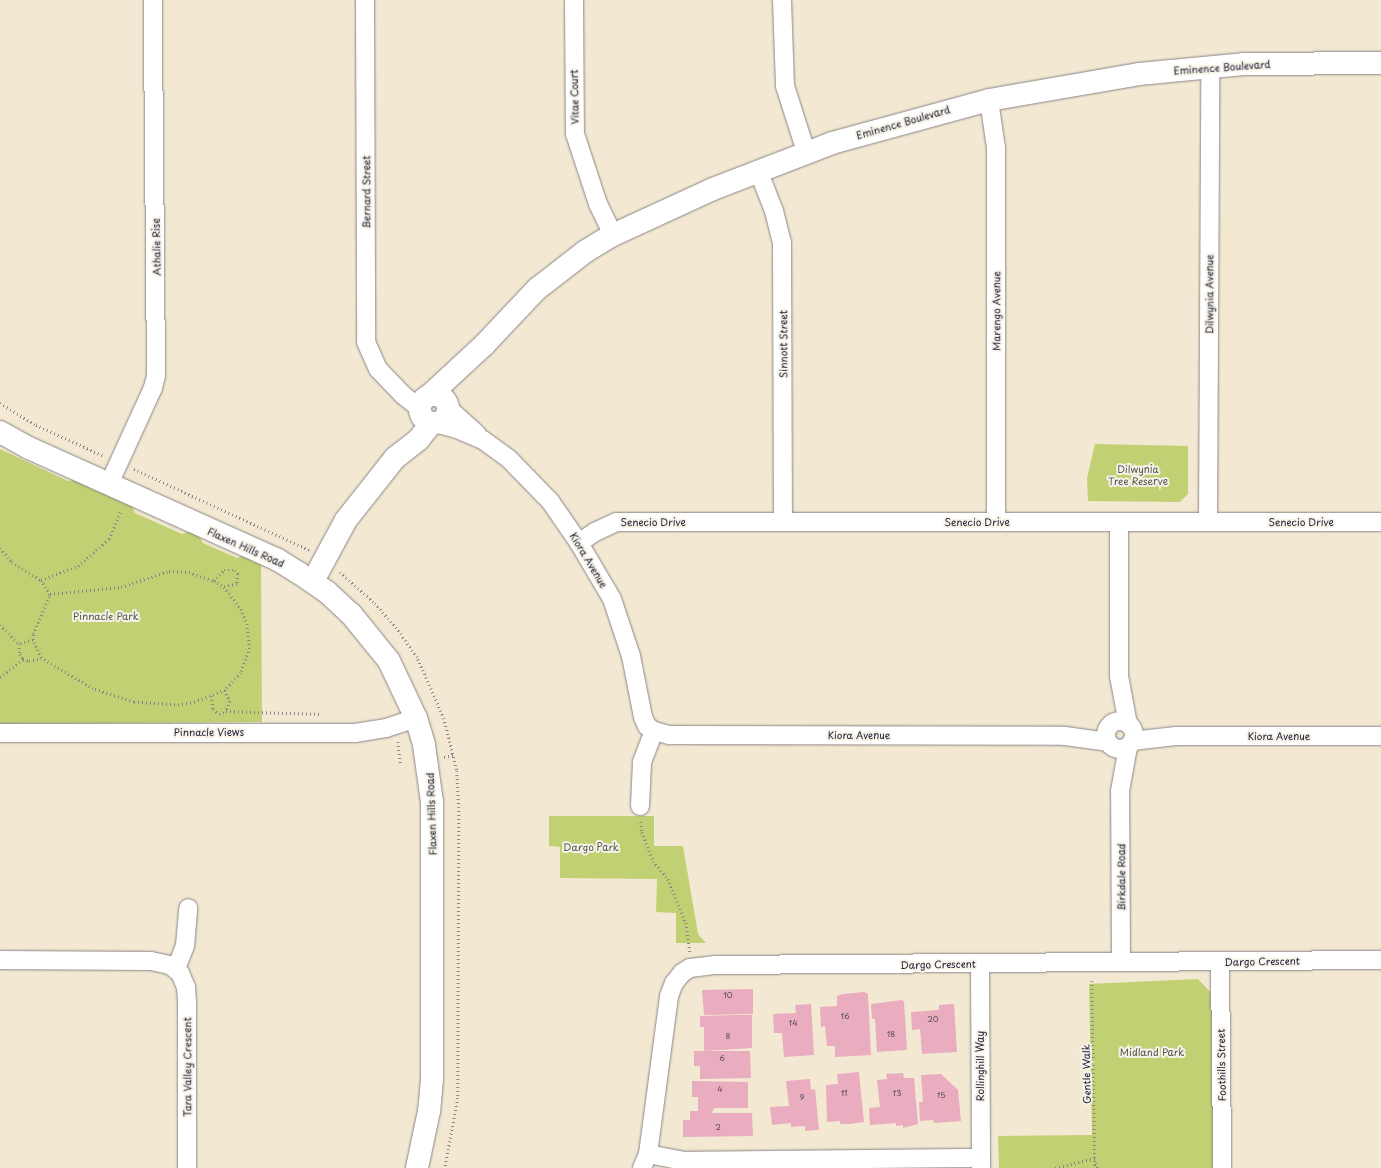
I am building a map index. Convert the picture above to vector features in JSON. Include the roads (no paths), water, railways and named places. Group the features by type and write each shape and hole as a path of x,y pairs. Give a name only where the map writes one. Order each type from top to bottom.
{"street":[{"name":"Athalie Rise","path":"108,484 153,388 156,376 153,0"},
{"name":"Bernard Street","path":"365,0 365,332 373,361 386,377 433,409"},
{"name":"Vitae Court","path":"574,0 575,134 598,204 614,235"},
{"path":"782,0 785,86 806,152"},
{"name":"Eminence Boulevard","path":"306,577 318,547 346,520 395,458 418,440 433,409 460,390 484,345 537,289 586,251 614,235 758,170 806,152 885,127 989,100 1099,79 1210,67 1312,62 1381,63"},
{"name":"Dilwynia Avenue","path":"1208,522 1210,67"},
{"name":"Marengo Avenue","path":"989,100 996,148 996,522"},
{"name":"Sinnott Street","path":"758,170 774,211 782,242 783,522"},
{"name":"Kiora Avenue","path":"433,409 457,429 483,440 508,458 550,501 579,543 612,599 631,656 643,717 647,726 654,730 669,735 1381,736"},
{"name":"Flaxen Hills Road","path":"0,432 29,448 278,560 306,577 351,614 389,661 416,718 430,776 432,859 432,1079 429,1111 417,1168"},
{"name":"Senecio Drive","path":"579,543 595,532 616,522 1381,522"},
{"name":"Birkdale Road","path":"1119,522 1121,962"},
{"name":"Pinnacle Views","path":"0,733 355,733 386,728 416,718"},
{"path":"640,806 642,762 654,730"},
{"path":"0,960 151,961 162,962 176,969 185,946 188,908"},
{"name":"Dargo Crescent","path":"645,1161 669,996 674,983 682,973 690,968 714,965 1381,960"},
{"name":"Foothills Street","path":"1220,962 1222,1168"},
{"name":"Rollinghill Way","path":"980,963 981,1163"},
{"name":"Tara Valley Crescent","path":"176,969 184,979 187,1002 187,1168"},
{"path":"645,1161 981,1163"}],"park label":[{"name":"Dilwynia Tree Reserve","path":"1138,474"},
{"name":"Pinnacle Park","path":"106,616"},
{"name":"Dargo Park","path":"591,847"},
{"name":"Midland Park","path":"1152,1052"}]}
